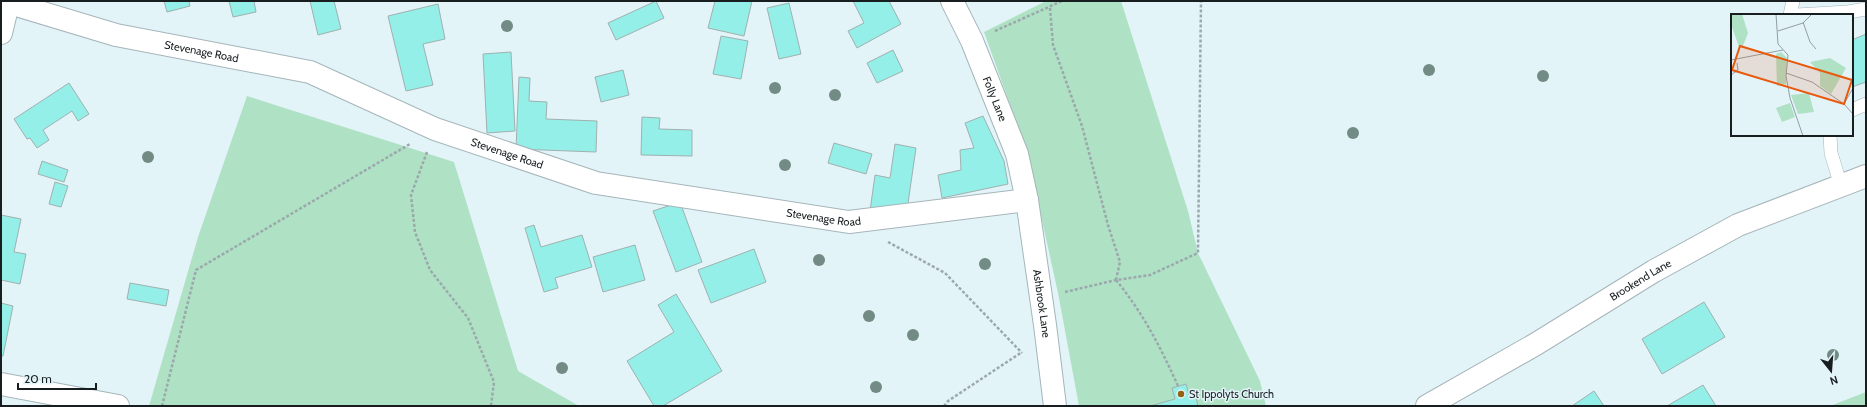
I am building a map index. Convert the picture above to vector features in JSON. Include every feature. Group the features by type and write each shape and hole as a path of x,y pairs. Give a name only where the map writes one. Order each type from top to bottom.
{"street":[{"name":"Folly Lane","path":"952,1 972,41 1017,154 1027,200"},
{"path":"1,33 6,2"},
{"name":"Stevenage Road","path":"6,2 116,35 310,72 435,129 596,184 849,222 1027,200"},
{"name":"Brookend Lane","path":"1427,406 1536,344 1654,271 1738,225 1866,176"},
{"name":"Ashbrook Lane","path":"1027,200 1046,325 1055,406"},
{"path":"1,384 118,406"}],"lane":[{"path":"1790,14 1793,1"},
{"path":"1814,14 1848,12 1866,9"},
{"path":"1853,110 1866,104"},
{"path":"1830,136 1831,153 1841,186"}],"path":[{"path":"972,41 1050,8 1062,1"},
{"path":"1041,293 1058,293 1116,280 1150,275 1198,253 1201,1"},
{"path":"1050,8 1054,45 1082,126 1108,225 1120,262 1116,280"},
{"path":"162,406 196,270 435,129"},
{"path":"435,129 411,195 415,232 430,270 468,318 494,382 491,406"},
{"path":"883,240 945,273 1022,353"},
{"path":"1116,280 1135,303 1156,340 1178,386"},
{"path":"944,406 948,401 1022,353 1046,325"}],"green space":[{"path":"1046,1 1121,1 1188,211 1198,253 1260,381 1266,406 1079,406 1058,293 1027,152 984,32"},
{"path":"247,96 454,162 518,371 579,406 149,406 198,237"},
{"path":"1866,392 1866,406 1830,406"}],"building":[{"path":"164,1 189,1 190,6 167,12"},
{"path":"229,1 254,1 256,12 233,17"},
{"path":"310,1 334,1 341,29 318,35"},
{"path":"656,1 664,18 616,40 608,23"},
{"path":"715,1 752,1 744,36 708,28"},
{"path":"853,1 889,1 901,24 857,48 848,31 864,23"},
{"path":"789,3 801,54 779,59 767,8"},
{"path":"438,4 445,39 423,44 433,85 406,91 388,16"},
{"path":"1866,34 1866,82 1853,87 1853,40"},
{"path":"721,36 748,41 741,79 713,74"},
{"path":"893,50 903,71 877,83 867,63"},
{"path":"511,52 515,131 487,133 483,54"},
{"path":"623,70 629,95 601,102 595,77"},
{"path":"519,77 530,78 529,101 547,102 546,119 597,121 596,152 516,149"},
{"path":"69,83 89,114 78,121 72,111 43,130 49,140 37,148 30,138 27,139 14,119"},
{"path":"983,116 1004,161 1008,184 942,198 938,175 961,170 960,150 974,148 965,123"},
{"path":"642,117 660,118 659,129 692,130 692,156 641,155"},
{"path":"834,143 872,154 866,174 828,163"},
{"path":"895,144 916,148 906,217 870,211 875,175 890,178"},
{"path":"42,161 68,170 64,182 38,174"},
{"path":"55,182 68,186 61,207 49,204"},
{"path":"680,202 702,262 676,272 653,211"},
{"path":"1,215 21,219 14,252 26,254 20,284 1,280"},
{"path":"534,225 541,247 582,235 592,267 555,278 558,288 544,292 525,228"},
{"path":"635,245 645,280 603,292 593,257"},
{"path":"754,249 766,282 711,303 698,270"},
{"path":"130,283 169,290 166,306 127,299"},
{"path":"676,294 722,371 663,406 654,406 627,361 674,332 658,305"},
{"path":"1704,302 1725,337 1662,374 1642,339"},
{"path":"1,303 13,306 3,356 1,356"},
{"name":"St Ippolyts Church","path":"1186,384 1189,395 1195,394 1198,406 1150,406 1175,399 1172,388"},
{"path":"1703,385 1716,406 1667,406"},
{"path":"1594,391 1604,406 1572,406"}],"place":[{"name":"St Ippolyts Church","path":"1181,394"}]}
